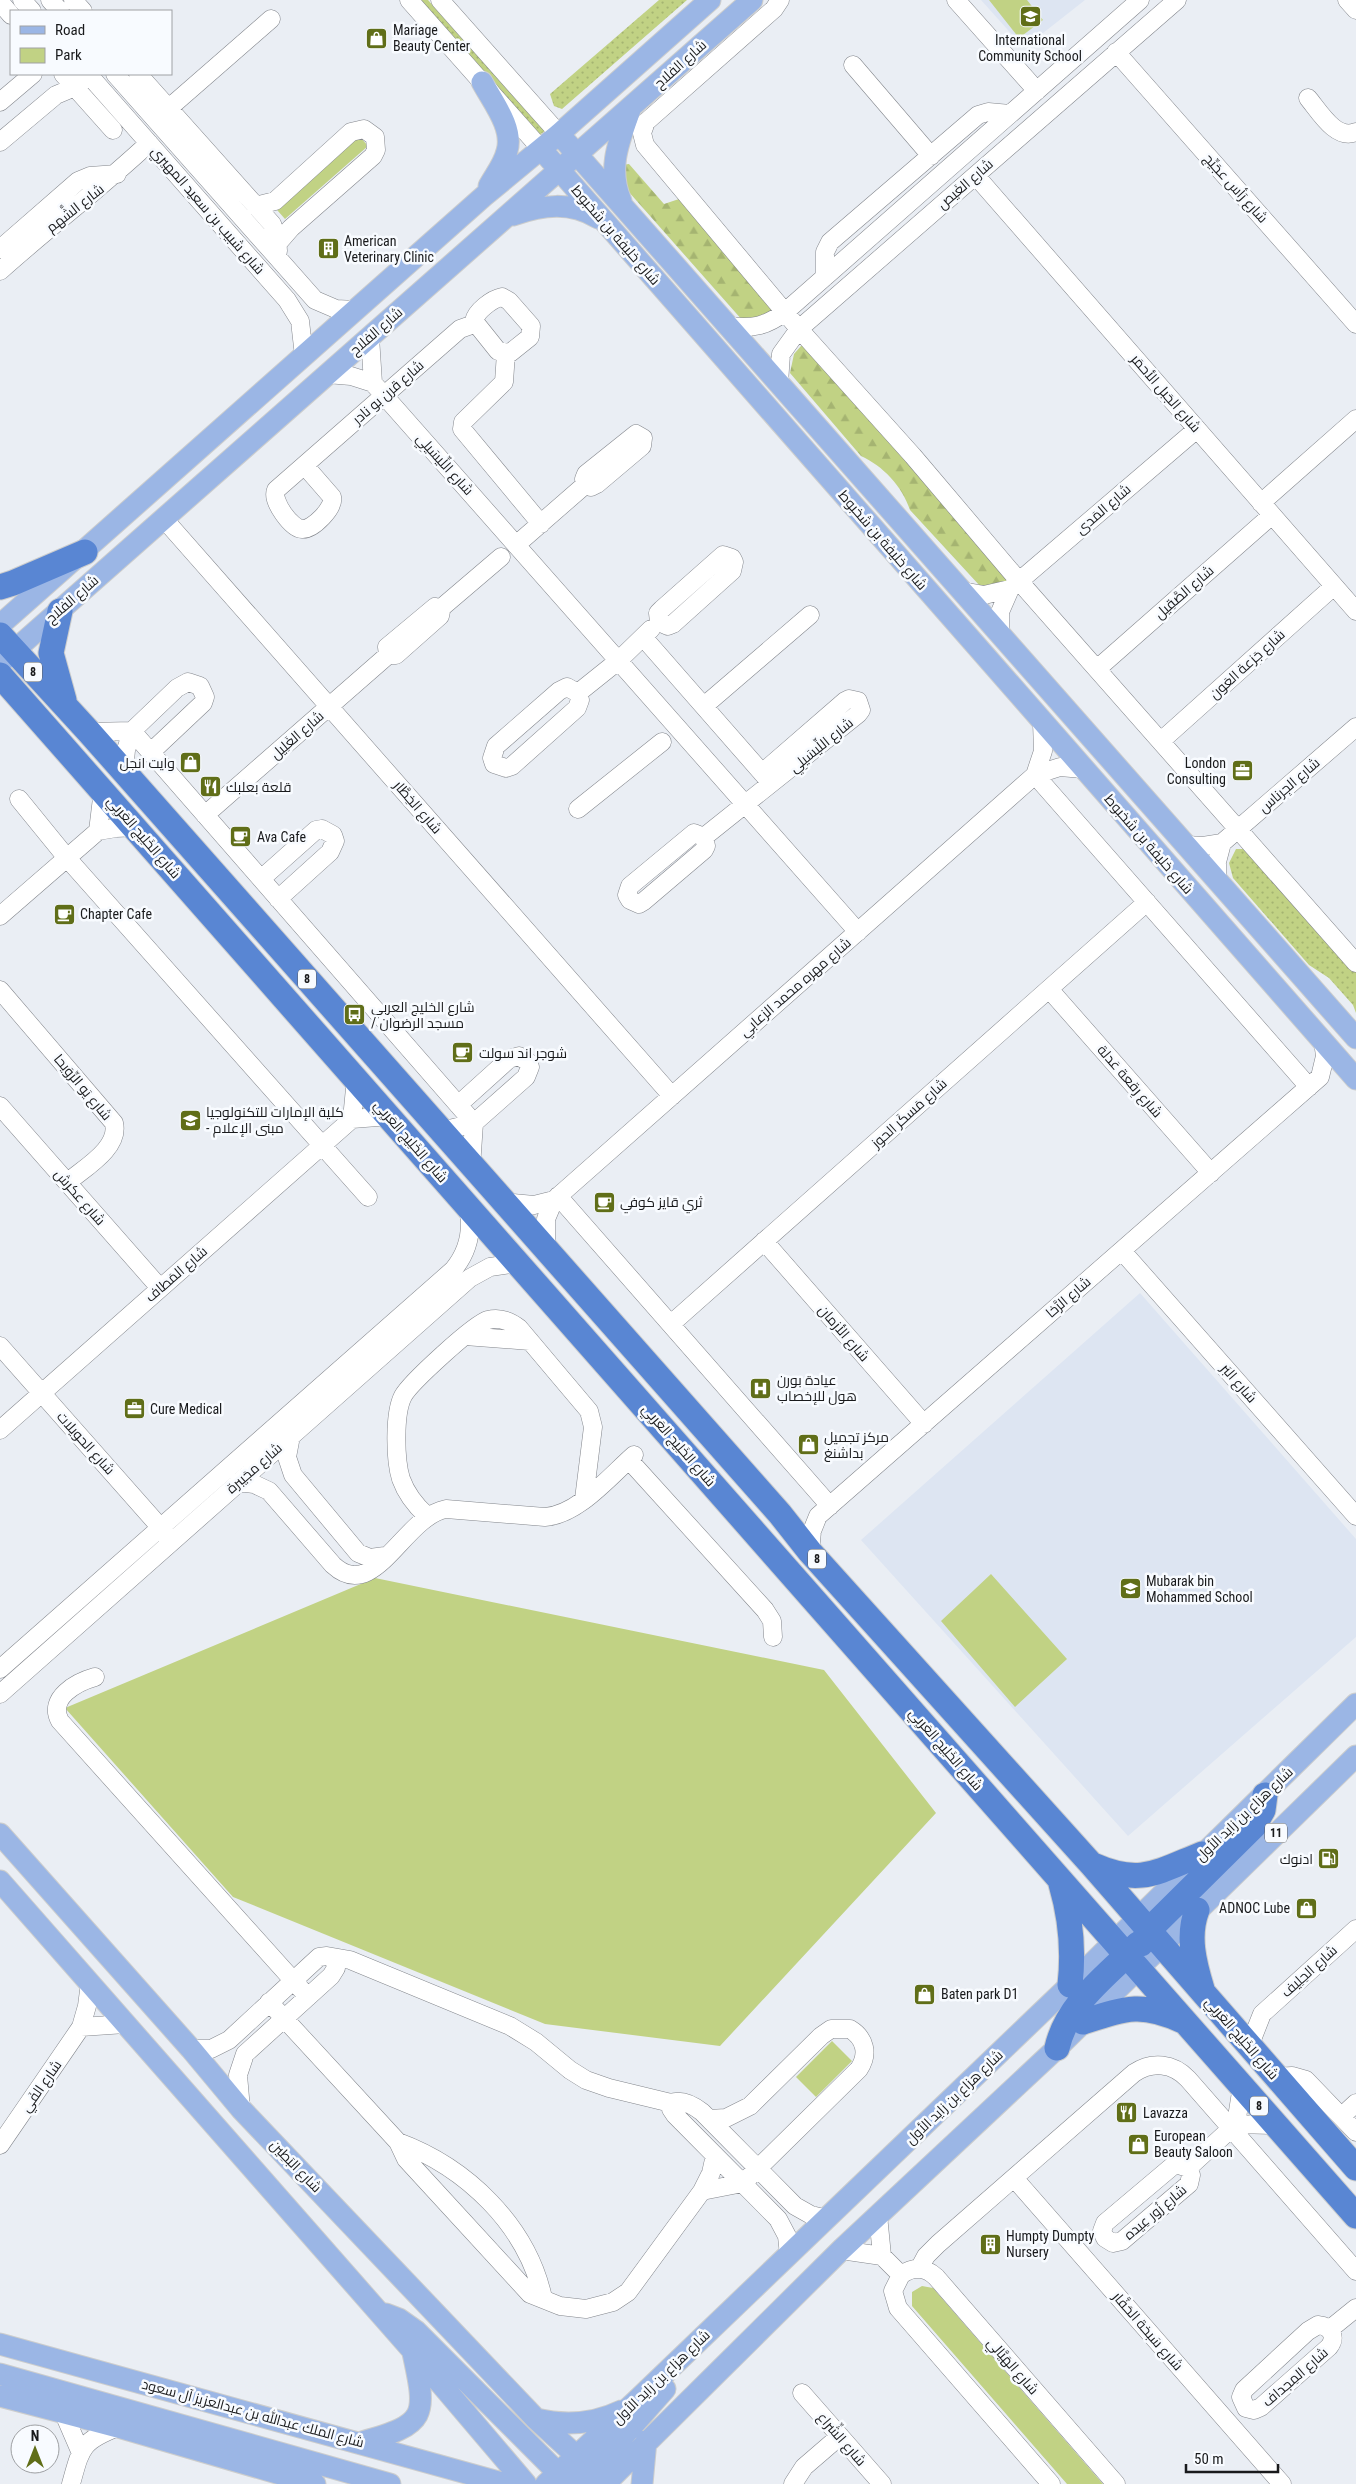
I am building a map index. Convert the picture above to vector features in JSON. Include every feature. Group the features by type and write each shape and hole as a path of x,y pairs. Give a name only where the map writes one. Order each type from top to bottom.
{"highway":[{"path":"0,587 85,552"},
{"path":"60,611 52,641 51,660 66,709"},
{"name":"شارع الخَلِيج العَربِي","path":"5,649 89,732 780,1514 810,1552 1092,1865 1186,2022 1356,2216"},
{"name":"شارع الخَلِيج العَربِي","path":"0,675 390,1116 973,1780 1060,1882 1204,1993 1356,2168"},
{"path":"0,703 46,725"},
{"path":"973,1780 1001,1794 1011,1802 1238,2054 1254,2063 1263,2063"},
{"path":"1056,2048 1060,2033 1069,2015 1254,1826 1263,1810 1265,1795"},
{"path":"1092,1865 1113,1874 1131,1877 1151,1874 1202,1854"},
{"path":"1060,1882 1068,1910 1072,1939 1070,1985"},
{"path":"1197,1910 1192,1928 1192,1947 1204,1993"},
{"path":"1083,2022 1122,2010 1142,2008 1164,2013 1186,2022"}],"main road":[{"name":"شارع الفلاح","path":"0,625 85,552 484,196 559,134 710,0"},
{"name":"شارع الفلاح","path":"5,649 60,611 752,0"},
{"path":"482,82 504,122 508,146 503,162 484,196"},
{"path":"623,206 616,190 613,164 630,109"},
{"name":"شارع خليفة بن شخبوط","path":"559,134 1356,1038"},
{"name":"شارع خليفة بن شخبوط","path":"541,149 1354,1077"},
{"path":"505,218 548,206 565,206 578,208 604,221"},
{"name":"شارع هزاع بن زايد الأول","path":"582,2478 646,2441 841,2250 1083,2022 1202,1854 1265,1795 1356,1704"},
{"name":"شارع هزاع بن زايد الأول","path":"582,2478 635,2402 1070,1985 1197,1910 1351,1766"},
{"name":"شارع البَطِين","path":"0,1834 241,2109 536,2419 582,2478"},
{"path":"0,1881 412,2350 526,2484"},
{"path":"376,2311 399,2320 416,2331 582,2478 660,2397 669,2382 676,2364"},
{"name":"شارع الملك عبدالله بن عبدالعزيز آل سعود","path":"0,2344 362,2442 496,2482"},
{"path":"362,2442 402,2430 416,2416 422,2395 412,2350"},
{"name":"شارع الملك عبدالله بن عبدالعزيز آل سعود","path":"0,2374 390,2484"},
{"path":"0,2396 118,2427 314,2484"},
{"path":"536,2419 564,2424 590,2421 613,2414 635,2402"},
{"path":"642,2484 646,2441"}],"street":[{"path":"22,0 31,10"},
{"path":"50,0 59,10"},
{"path":"73,0 83,10"},
{"name":"شارع خليفة بن شخبوط","path":"409,0 541,149"},
{"name":"شارع خليفة بن شخبوط","path":"440,0 559,134"},
{"path":"780,0 774,9 646,122 643,127 645,145 799,329 913,456 1014,585 1097,669 1356,963"},
{"path":"956,0 1036,91"},
{"name":"شارع الغَيص","path":"729,326 759,327 772,322 785,312 1140,0"},
{"name":"شارع الغَيص","path":"779,383 781,354 799,329 1177,0"},
{"path":"1347,0 1356,10"},
{"path":"0,2 10,14"},
{"path":"169,108 271,19"},
{"name":"شارع رَأس عجَيِّج","path":"1116,52 1356,324"},
{"path":"853,65 930,156"},
{"path":"676,69 709,66"},
{"path":"0,102 32,75"},
{"name":"شارع شبيب بن سعيد المهيري","path":"0,142 56,95 69,80 85,75"},
{"name":"شارع شبيب بن سعيد المهيري","path":"89,75 287,300 300,321 304,356"},
{"name":"شارع شبيب بن سعيد المهيري","path":"116,75 278,251 321,304 336,309 356,310"},
{"path":"139,75 276,230 278,251"},
{"path":"69,80 113,130"},
{"path":"1308,98 1337,131 1345,134 1356,132"},
{"path":"825,277 825,252 830,242 981,114 1010,114"},
{"path":"255,206 276,201 351,132 364,129 375,136 376,150 372,156 291,228 278,251"},
{"name":"شارع الشَّهم","path":"0,271 57,221 97,182 117,174 149,143"},
{"name":"شارع الجَبل الأحمَر","path":"976,176 1334,586 1354,603"},
{"path":"0,249 78,181 97,182"},
{"name":"شارع قرن بو نادر","path":"305,466 379,389 460,330 474,324 475,316 495,299 502,297 507,299 530,323 531,329 530,337 514,352 506,353"},
{"path":"474,324 498,351 506,353 504,382 463,422 462,429 541,524"},
{"path":"370,338 379,389"},
{"path":"327,374 351,376 379,389"},
{"name":"شارع اللِّيسَيلِي","path":"379,389 858,932"},
{"name":"شارع الصَّقِيل","path":"1097,669 1267,509 1356,419"},
{"name":"شارع المَدى","path":"1000,634 1000,612 1014,585 1196,429"},
{"path":"516,545 586,484"},
{"name":"شارع الخِطَّار","path":"164,519 672,1096"},
{"name":"شارع الغَلِيل","path":"206,815 388,655 388,648 432,608 440,609 501,557"},
{"name":"شارع المَدى","path":"962,591 984,595 1014,585"},
{"name":"شارع جَزعة العَون","path":"1160,741 1334,586"},
{"path":"704,706 810,615"},
{"path":"578,692 618,660 659,622"},
{"path":"643,637 767,779"},
{"path":"124,772 126,750 132,731 182,684 194,682 200,686 204,697 203,703 150,752"},
{"path":"567,687 578,692 580,700 577,708 512,766 506,768 494,764 492,758 496,746 559,691 567,687"},
{"name":"شارع اللِّيسَيلِي","path":"704,837 746,805 767,779 845,701 850,699 858,701 861,706 858,714 767,779"},
{"name":"شارع مهره محمد الزعابي","path":"1035,775 1043,751 1042,722"},
{"name":"شارع الجِرناس","path":"1222,843 1356,726"},
{"path":"89,732 132,731"},
{"path":"132,731 474,1123 472,1167"},
{"path":"578,809 662,742"},
{"name":"شارع مهره محمد الزعابي","path":"546,1250 546,1219 556,1198 1035,775 1060,767 1083,769"},
{"path":"1035,775 1147,902 1315,1082"},
{"path":"98,831 103,790"},
{"path":"19,799 67,858 368,1197"},
{"path":"0,916 98,831 136,827"},
{"path":"261,879 316,830 322,829 333,835 335,841 330,852 278,899"},
{"path":"1186,845 1204,846 1222,843 1217,880"},
{"name":"شارع مَسكَر الحوز","path":"671,1324 1147,902"},
{"name":"شارع رِقعة عَدلة","path":"1049,989 1211,1173"},
{"name":"شارع يَو الرِّوَيحا","path":"0,990 114,1123 115,1133 111,1145 68,1182"},
{"path":"1315,1082 1325,1056 1323,1041"},
{"name":"شارع الخَلِيج العَربِي","path":"441,1131 474,1123 526,1077 529,1072 528,1062 520,1056 509,1059 458,1105"},
{"path":"1315,1082 1354,1077"},
{"path":"356,1078 352,1119 390,1116"},
{"name":"شارع الرَّخا","path":"824,1512 1315,1082"},
{"name":"شارع عكرش","path":"0,1106 160,1288"},
{"name":"شارع المَطاف","path":"0,1430 352,1119"},
{"path":"503,1202 534,1205 556,1198 671,1324 824,1512"},
{"name":"شارع مجَيبرة","path":"0,1694 166,1534 453,1270 461,1259 470,1238 468,1205"},
{"name":"شارع الأزمان","path":"764,1241 924,1424"},
{"name":"شارع البَر","path":"1122,1251 1356,1516"},
{"name":"شارع مجَيبرة","path":"0,1669 166,1534 239,1482 470,1278 490,1267 518,1263"},
{"path":"427,1516 409,1495 400,1478 397,1439 398,1412 403,1396 411,1384 465,1336 486,1321 498,1319 515,1325 589,1412 593,1427 584,1499"},
{"name":"شارع الحويلات","path":"0,1346 166,1534"},
{"path":"291,1436 287,1457 293,1475 358,1553 370,1558 385,1556"},
{"path":"239,1482 254,1484 275,1496 327,1559 344,1573 356,1575 370,1572 376,1568 385,1556 427,1516 446,1509 552,1517 566,1513 632,1457 766,1610 772,1621 773,1637"},
{"path":"590,1458 607,1464 614,1472"},
{"path":"780,1514 798,1518 824,1512"},
{"path":"810,1552 812,1531 824,1512"},
{"path":"344,1573 355,1566 358,1553"},
{"path":"95,1677 78,1684 60,1700 56,1712 60,1721 308,1997"},
{"name":"شارع الحِلِيف","path":"1263,2063 1262,2014 1356,1930"},
{"path":"190,2049 204,2050 223,2044 319,1958 327,1956 358,1962 498,2020 536,2042 578,2075 598,2085 671,2104 685,2103 705,2116 795,2206 811,2215 826,2219"},
{"path":"241,2109 238,2075 242,2060 250,2048 334,1972 334,1958"},
{"name":"شارع الفَي","path":"0,2145 81,2027 88,2006 90,1983"},
{"path":"269,2002 398,2142 403,2155 416,2169 530,2282"},
{"path":"1224,2018 1241,2018 1262,2014"},
{"path":"81,2027 125,2024"},
{"path":"686,2126 694,2116 726,2118 750,2106 826,2032 844,2028 859,2037 865,2053 859,2069 758,2169 743,2183 702,2191"},
{"path":"1263,2063 1306,2080 1356,2132"},
{"path":"1051,2484 898,2308 893,2291 901,2275 919,2269 932,2250 1128,2078 1147,2066 1162,2065 1183,2074 1234,2126 1356,2271"},
{"path":"1234,2126 1242,2086"},
{"path":"1342,2116 1356,2103"},
{"path":"671,2104 673,2112 686,2126 778,2219 787,2236 789,2255"},
{"path":"1234,2126 1276,2125"},
{"name":"شارع زُور عِيده","path":"1188,2168 1234,2126"},
{"path":"398,2142 429,2156 464,2178 490,2202 513,2231 534,2296 568,2308 586,2310 604,2306 621,2297 633,2286 702,2191 711,2173 715,2155"},
{"path":"416,2169 429,2156"},
{"name":"شارع زُور عِيده","path":"1180,2164 1188,2168 1191,2176 1186,2187 1122,2240 1114,2243 1105,2238 1103,2227 1108,2220 1171,2166 1180,2164"},
{"name":"شارع سَبخة الحَفَّار","path":"1014,2178 1282,2484"},
{"path":"878,2215 882,2256"},
{"name":"شارع زُور عِيده","path":"1084,2258 1105,2238"},
{"path":"841,2250 882,2256 901,2275"},
{"name":"شارع الهَيَّالي","path":"919,2269 936,2277 1116,2484"},
{"name":"شارع المِجداف","path":"1330,2329 1356,2308"},
{"name":"شارع المِجداف","path":"1318,2325 1330,2329 1333,2336 1329,2347 1282,2389 1258,2409 1250,2409 1243,2405 1241,2397 1244,2390 1308,2331 1318,2325"},
{"name":"شارع الشِّراع","path":"802,2393 882,2484"},
{"name":"شارع المِجداف","path":"1225,2419 1243,2405"},
{"path":"64,2414 74,2432 80,2451 71,2484"},
{"path":"80,2451 98,2436 118,2427"},
{"path":"793,2484 804,2467 840,2436"}],"shaded area":[{"name":"International Community School","path":"981,0 1085,0 1024,48"},
{"name":"Mubarak bin Mohammed School","path":"1140,1293 1356,1539 1356,1637 1128,1836 861,1540"}],"green space":[{"path":"415,0 428,0 545,131 537,137"},
{"path":"659,0 687,0 562,109 554,106 550,94"},
{"path":"989,0 1027,0 1043,20 1019,38"},
{"path":"353,129 368,146 285,219 270,202"},
{"path":"629,164 664,204 679,199 772,305 771,317 743,321 620,182 620,165"},
{"path":"801,346 807,346 1009,574 1004,587 992,589 980,586 910,510 902,493 891,478 877,465 861,456 790,373 794,354"},
{"path":"1236,849 1243,849 1356,969 1356,1013 1353,1005 1329,978 1309,965 1233,878 1229,863"},
{"path":"991,1574 1067,1659 1015,1707 941,1621"},
{"path":"375,1578 824,1670 936,1813 720,2046 545,2024 233,1897 65,1708"},
{"path":"832,2041 852,2061 816,2097 796,2077"},
{"path":"922,2286 933,2288 1103,2484 1067,2484 912,2306 912,2292"}],"place":[{"name":"International Community School","path":"1030,17"},
{"name":"Mariage Beauty Center","path":"377,38"},
{"name":"American Veterinary Clinic","path":"328,249"},
{"name":"وايت انجل","path":"191,763"},
{"name":"London Consulting","path":"1242,771"},
{"name":"قلعة بعلبك","path":"210,787"},
{"name":"Ava Cafe","path":"241,837"},
{"name":"Chapter Cafe","path":"64,914"},
{"name":"شارع الخليج العربي / مسجد الرضوان","path":"355,1015"},
{"name":"شوجر اند سولت","path":"463,1053"},
{"name":"كلية الإمارات للتكنولوجيا - مبنى الإعلام","path":"190,1120"},
{"name":"ثري قايز كوفي","path":"604,1202"},
{"name":"عيادة بورن هول للإخصاب","path":"761,1388"},
{"name":"Cure Medical","path":"134,1409"},
{"name":"مركز تجميل بداشنغ","path":"808,1445"},
{"name":"Mubarak bin Mohammed School","path":"1130,1589"},
{"name":"ادنوك","path":"1329,1859"},
{"name":"ADNOC Lube","path":"1306,1908"},
{"name":"Baten park D1","path":"925,1994"},
{"name":"Lavazza","path":"1127,2113"},
{"name":"European Beauty Saloon","path":"1138,2144"},
{"name":"Humpty Dumpty Nursery","path":"990,2244"}]}
